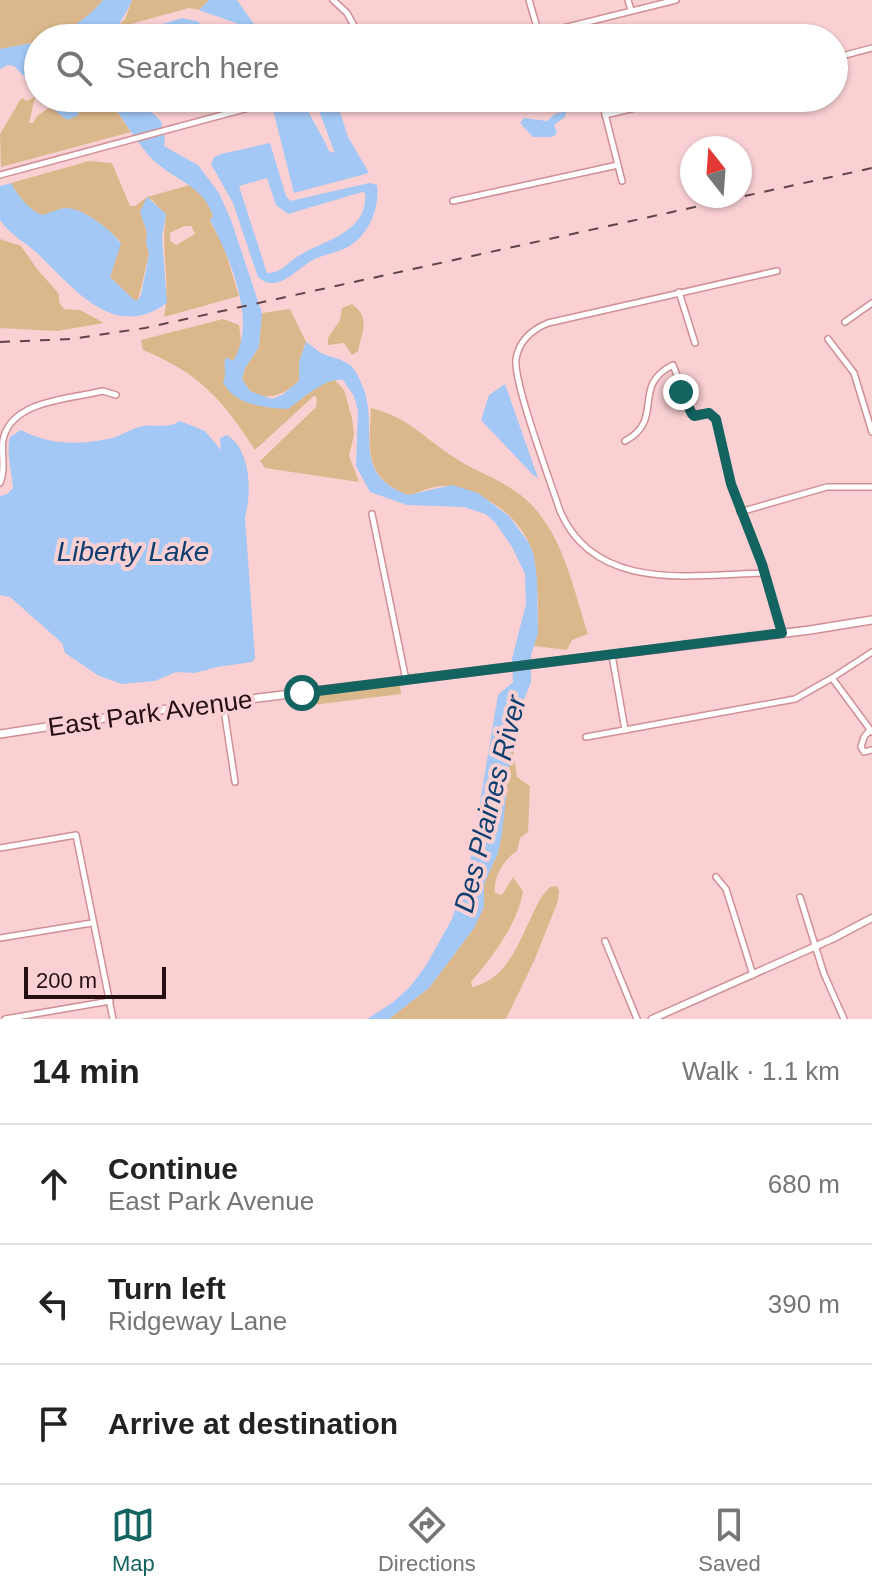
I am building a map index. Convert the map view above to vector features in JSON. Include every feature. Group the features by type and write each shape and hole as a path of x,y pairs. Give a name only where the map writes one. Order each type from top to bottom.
{"main road":[{"name":"East Park Avenue","path":"0,734 90,719 872,620"}],"street":[{"path":"333,0 353,24"},
{"path":"529,0 536,24"},
{"path":"628,0 631,10"},
{"path":"582,24 676,0"},
{"path":"848,54 872,48"},
{"path":"0,175 233,112"},
{"path":"604,112 622,181"},
{"path":"605,115 618,112"},
{"path":"453,201 618,165"},
{"path":"764,573 664,576 637,573 615,566 595,554 579,541 564,520 517,375 519,349 527,336 539,327 777,271"},
{"path":"679,292 695,343"},
{"path":"845,322 872,303"},
{"path":"828,339 854,373 872,432"},
{"path":"625,441 644,425 649,411 649,388 653,381 673,365 692,414 709,413 716,419 740,512 764,573 782,633"},
{"path":"0,483 6,430 21,411 103,391 116,395"},
{"path":"740,512 827,487 872,487"},
{"path":"372,514 406,680"},
{"path":"586,737 795,699 872,652"},
{"path":"612,655 625,730"},
{"path":"832,678 871,731 864,737 861,747 864,752 872,750"},
{"path":"223,703 235,782"},
{"path":"0,848 76,835 113,1019"},
{"path":"716,877 726,889 753,975"},
{"path":"800,897 824,974 844,1019"},
{"path":"652,1019 872,918"},
{"path":"0,938 92,923"},
{"path":"605,941 637,1019"},
{"path":"5,1019 110,1001"},
{"path":"48,1012 49,1019"}],"shaded area":[{"path":"0,0 103,0 77,24 24,24 24,45 0,49"},
{"path":"132,0 209,0 199,10 189,8 120,24"},
{"path":"23,98 24,112 32,112 29,123 33,123 43,112 57,112 67,119 79,112 117,112 131,132 1,167 0,134"},
{"path":"89,161 112,163 130,206 147,197 190,185 201,195 213,216 210,221 224,247 239,296 164,317 166,215 151,199 140,212 147,232 149,254 138,300 134,300 110,277 120,241 115,236 80,211 63,208 44,215 36,213 23,202 11,183","holes":["191,226 195,234 176,245 170,241 170,233"]},
{"path":"0,239 21,246 59,294 59,302 64,309 80,310 104,323 57,331 0,328"},
{"path":"352,304 362,315 364,326 358,351 352,355 344,343 328,345 328,338 340,320 342,308"},
{"path":"290,309 306,342 299,362 299,381 284,392 261,396 247,388 242,379 245,368 259,347 262,313"},
{"path":"223,319 239,325 242,347 233,361 227,358 228,372 255,405 334,379 344,390 354,435 349,456 359,482 265,468 260,461 316,407 315,395 255,450 208,390 180,368 143,350 141,340"},
{"path":"371,408 404,421 457,460 510,487 533,507 545,522 564,558 588,634 572,640 567,650 534,646 538,614 535,565 533,553 519,527 510,516 486,499 458,488 439,486 408,495 383,480 376,470 370,448"},
{"path":"400,685 401,694 304,706 302,697"},
{"path":"512,742 517,777 530,786 528,832 520,838 517,851 500,869 495,893 502,895 513,877 523,891 510,928 471,982 472,987 498,974 515,950 542,896 550,887 557,886 558,901 534,961 506,1019 389,1019 429,988 474,928 484,907 484,884 498,853"}],"water":[{"path":"103,0 132,0 120,24 76,24"},
{"path":"209,0 237,0 254,24 238,24 199,10"},
{"path":"182,18 200,24 162,24"},
{"path":"24,45 24,76 14,66 0,69 0,49"},
{"path":"57,112 78,112 79,115 67,120"},
{"name":"Des Plaines River","path":"118,112 151,112 161,121 164,146 198,165 219,193 262,313 259,347 245,368 242,379 250,391 272,399 299,381 299,362 306,342 321,353 347,363 356,372 363,387 372,463 378,475 390,486 408,495 452,485 478,493 509,516 529,543 534,556 538,633 531,655 531,682 512,742 498,853 484,884 484,907 474,928 429,988 389,1019 367,1019 409,988 425,967 452,919 470,862 498,695 513,682 512,659 526,604 525,574 512,547 494,521 485,514 464,507 407,505 370,492 356,466 358,410 354,396 343,380 321,385 288,409 251,404 228,390 223,382 225,360 226,357 233,361 243,328 233,271 210,220 213,216 202,196 157,164"},
{"path":"274,112 309,112 329,151 335,153 319,112 340,112 348,137 369,173 294,193"},
{"path":"566,112 565,117 554,125 557,133 552,137 533,137 520,123 524,118 547,121 555,114"},
{"path":"270,143 290,201 369,183 377,185 377,202 372,218 364,234 351,245 311,261 278,282 265,282 258,277 233,203 211,164 214,157","holes":["267,178 276,205 288,214 365,193 364,206 353,226 281,269 267,273 239,186"]},
{"path":"11,183 24,202 37,213 42,215 64,208 74,209 97,221 111,233 121,244 110,277 134,300 141,295 149,254 147,232 140,212 147,197 166,214 162,237 167,303 147,313 129,317 112,314 80,294 0,220 0,186"},
{"path":"505,384 538,478 481,420 489,395"},
{"name":"Liberty Lake","path":"180,421 205,431 221,450 220,438 227,435 235,442 245,461 249,496 245,517 255,658 252,662 195,673 176,672 155,681 122,684 99,676 65,653 62,643 10,597 0,595 0,496 13,488 10,437 21,430 53,441 86,442 112,438 139,427 167,426"}],"railway":[{"path":"0,342 72,339 145,328 872,168"}],"route":[{"path":"302,693 782,633 762,564 731,484 716,419 709,413 694,416 681,392"}]}
